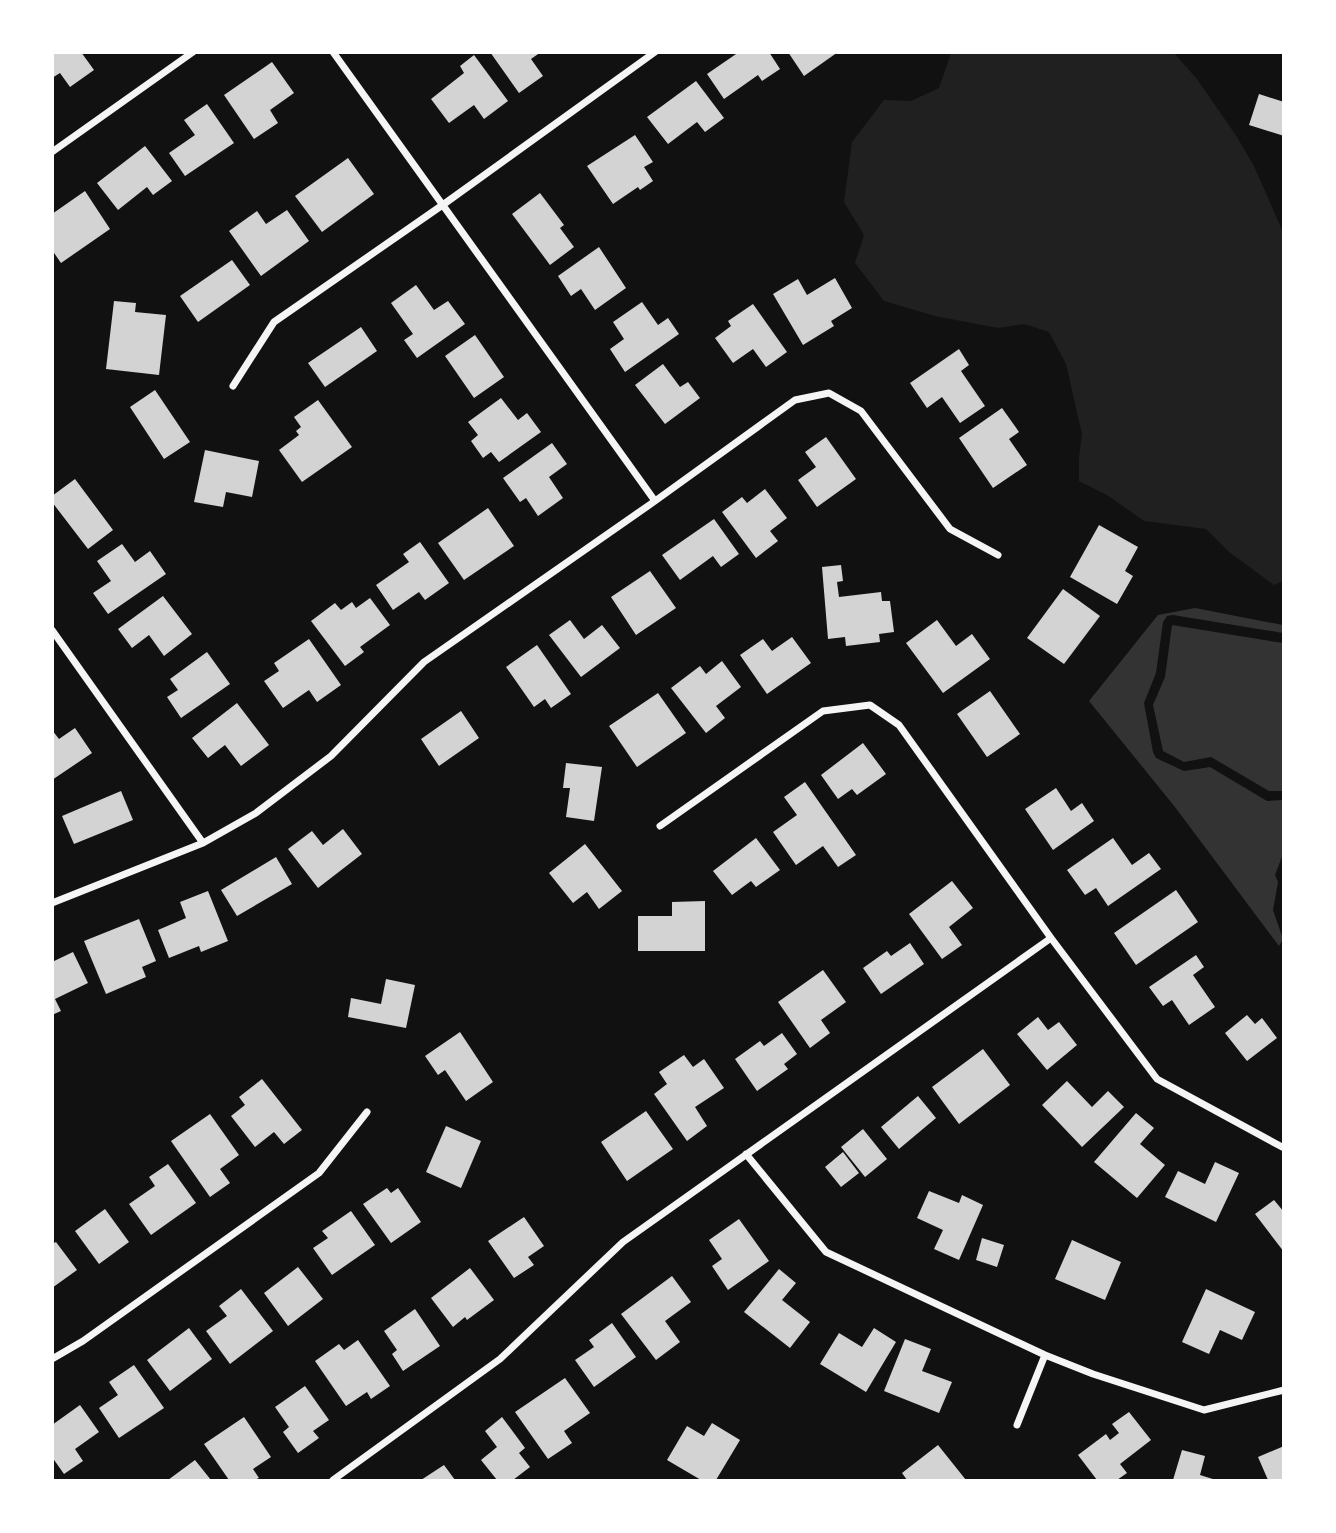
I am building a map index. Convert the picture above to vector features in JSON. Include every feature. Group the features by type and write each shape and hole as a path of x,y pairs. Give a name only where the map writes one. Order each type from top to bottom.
{"street":[{"path":"52,152 193,52"},
{"path":"333,52 655,501"},
{"path":"233,386 274,322 655,52"},
{"path":"52,903 203,843 256,813 331,756 424,662 795,400 829,393 861,411 950,529 998,555"},
{"path":"52,630 203,843"},
{"path":"660,826 823,710 870,705 899,725 1051,938 1157,1079 1283,1148"},
{"path":"333,1480 500,1359 623,1242 1051,938"},
{"path":"52,1359 83,1341 319,1173 367,1112"},
{"path":"746,1154 826,1252 1045,1354 1093,1374 1204,1410 1283,1390"},
{"path":"1017,1425 1045,1354"}],"shaded area":[{"path":"951,53 1174,53 1197,79 1237,137 1254,166 1283,232 1283,581 1274,585 1229,552 1206,529 1144,521 1107,495 1079,481 1082,434 1066,364 1049,332 1024,324 998,328 935,316 884,301 855,263 864,235 844,202 852,142 884,100 911,101 939,88"},
{"path":"1195,608 1283,625 1283,633 1167,616 1163,622 1156,673 1144,703 1156,758 1184,771 1210,767 1267,801 1283,800 1283,854 1275,875 1278,882 1273,910 1283,939 1279,946 1175,807 1089,701 1158,615"},
{"path":"1172,625 1283,643 1283,791 1269,791 1211,757 1184,762 1163,751 1153,705 1165,677"}],"building":[{"path":"52,52 81,52 94,70 70,87 60,73 52,78"},
{"path":"490,52 541,52 531,59 543,76 519,93"},
{"path":"739,52 769,52 780,69 762,81 758,75 724,99 707,74"},
{"path":"788,52 838,52 804,76"},
{"path":"474,55 508,101 484,119 474,105 449,123 431,99 464,73 460,66"},
{"path":"272,62 294,93 270,110 278,123 254,139 224,95"},
{"path":"696,81 724,118 705,132 697,122 668,144 647,117"},
{"path":"1259,94 1284,102 1284,136 1249,125"},
{"path":"207,104 234,143 185,176 169,153 195,135 184,120"},
{"path":"635,135 653,162 644,167 653,181 640,190 638,187 613,204 587,166"},
{"path":"145,146 172,181 153,195 147,187 118,210 97,183"},
{"path":"348,158 374,194 322,232 295,196"},
{"path":"85,191 110,229 61,263 52,250 52,214"},
{"path":"540,193 564,225 560,228 574,247 550,265 512,214"},
{"path":"287,210 309,241 261,276 229,231 257,211 266,224"},
{"path":"599,247 626,288 595,310 581,289 571,296 558,276"},
{"path":"232,260 250,285 198,322 180,296"},
{"path":"835,278 852,308 831,321 834,326 803,345 773,294 798,279 807,295"},
{"path":"416,285 434,310 448,301 465,324 417,358 404,340 413,334 391,303"},
{"path":"114,301 136,303 135,312 166,315 159,375 106,369"},
{"path":"642,302 658,325 668,318 679,334 625,372 610,349 624,339 613,322"},
{"path":"753,304 787,352 766,367 753,349 733,363 715,338 731,326 728,321"},
{"path":"361,327 377,351 325,387 308,363"},
{"path":"475,335 504,377 474,398 445,356"},
{"path":"959,349 969,365 961,371 985,406 960,423 942,397 927,408 910,383"},
{"path":"663,364 680,387 688,382 700,398 665,424 635,385"},
{"path":"155,390 190,442 164,459 130,407"},
{"path":"501,398 518,420 527,413 541,432 499,462 491,452 483,458 471,441 478,435 468,422"},
{"path":"318,400 352,447 302,482 279,450 299,435 296,431 301,427 294,417"},
{"path":"1002,408 1019,432 1009,439 1027,465 993,488 959,438"},
{"path":"826,437 856,479 817,507 798,480 816,467 805,452"},
{"path":"552,443 567,464 549,477 563,498 538,516 526,498 520,502 503,478"},
{"path":"205,450 259,461 252,497 226,492 223,507 194,502"},
{"path":"75,479 113,530 88,549 52,502 52,496"},
{"path":"765,489 787,518 770,531 778,541 756,558 722,512 742,497 747,503"},
{"path":"488,508 514,546 464,580 438,543"},
{"path":"714,519 739,554 721,567 713,556 680,580 662,555"},
{"path":"1099,525 1138,547 1125,571 1133,576 1117,604 1070,577"},
{"path":"420,542 449,583 425,600 419,592 393,610 376,585 409,562 403,554"},
{"path":"122,544 135,562 150,551 166,574 108,614 93,593 111,581 97,561"},
{"path":"841,565 843,581 837,582 839,597 881,592 882,601 890,601 894,632 879,634 880,642 846,646 845,637 828,639 822,567"},
{"path":"650,571 676,608 636,635 611,597"},
{"path":"1063,589 1100,616 1064,664 1027,638"},
{"path":"163,596 192,634 164,656 149,635 132,648 118,629"},
{"path":"370,598 390,625 360,647 364,652 345,666 311,621 335,603 341,610 352,602 356,608"},
{"path":"570,620 584,639 602,625 620,648 581,677 549,635"},
{"path":"937,620 956,646 972,634 990,659 943,693 906,643"},
{"path":"792,637 811,663 767,694 740,655 763,639 772,651"},
{"path":"309,639 341,685 317,702 309,690 283,708 264,681 279,671 274,663"},
{"path":"537,645 571,694 551,708 545,699 534,707 506,667"},
{"path":"207,652 230,684 181,718 167,697 178,690 170,679"},
{"path":"722,661 741,687 716,706 725,718 706,733 671,688 700,666 706,674"},
{"path":"990,691 1020,734 987,757 957,714"},
{"path":"658,693 686,733 637,767 609,726"},
{"path":"237,703 269,745 241,766 225,745 208,758 192,738"},
{"path":"461,711 479,738 439,766 421,739"},
{"path":"75,728 92,753 52,780 52,730 59,739"},
{"path":"863,743 886,774 857,795 852,789 838,799 821,775"},
{"path":"566,763 602,767 594,821 566,817 570,788 563,788"},
{"path":"805,782 856,855 838,867 823,846 796,865 773,832 797,815 784,797"},
{"path":"1056,788 1071,811 1082,803 1094,821 1053,850 1025,809"},
{"path":"121,791 133,820 74,844 62,816"},
{"path":"343,829 362,854 318,888 288,849 312,831 323,845"},
{"path":"756,838 780,870 756,887 751,881 732,895 713,871"},
{"path":"1113,838 1132,865 1149,853 1161,869 1108,906 1096,888 1085,895 1067,870"},
{"path":"585,844 622,891 599,909 587,892 573,903 549,873"},
{"path":"276,857 292,884 237,916 221,890"},
{"path":"952,881 973,908 949,927 962,945 942,959 909,914"},
{"path":"1176,890 1198,922 1136,965 1114,933"},
{"path":"208,891 228,941 201,952 199,946 169,958 158,930 186,918 180,902"},
{"path":"705,901 705,951 638,951 638,916 672,916 672,902"},
{"path":"139,919 156,961 142,967 146,977 106,994 84,941"},
{"path":"910,943 924,964 881,994 863,968 887,951 891,956"},
{"path":"73,952 88,983 55,999 61,1011 52,1015 52,962"},
{"path":"1196,955 1204,967 1193,975 1215,1007 1189,1025 1172,1000 1163,1006 1149,987"},
{"path":"823,970 846,1002 821,1020 830,1033 810,1048 778,1002"},
{"path":"386,979 415,985 406,1028 348,1017 351,998 381,1004"},
{"path":"1247,1015 1255,1024 1262,1018 1277,1038 1247,1061 1225,1033"},
{"path":"1038,1017 1048,1030 1059,1022 1077,1045 1047,1070 1017,1034"},
{"path":"460,1032 493,1082 466,1101 445,1070 438,1075 425,1056"},
{"path":"782,1033 797,1054 784,1064 788,1069 757,1091 735,1059 760,1041 764,1046"},
{"path":"983,1049 1010,1085 959,1124 932,1087"},
{"path":"684,1055 693,1067 704,1059 724,1088 695,1107 707,1126 687,1141 654,1094 667,1084 659,1072"},
{"path":"262,1079 302,1130 284,1144 274,1132 255,1147 231,1116 245,1105 239,1097"},
{"path":"1067,1081 1092,1107 1108,1091 1124,1107 1082,1147 1042,1105"},
{"path":"918,1096 936,1118 899,1149 881,1127"},
{"path":"646,1111 673,1149 627,1181 601,1142"},
{"path":"1136,1113 1154,1128 1140,1144 1165,1165 1137,1198 1094,1162"},
{"path":"210,1114 239,1155 220,1169 230,1183 210,1197 171,1141"},
{"path":"446,1126 481,1141 461,1188 426,1172"},
{"path":"863,1129 887,1159 865,1177 841,1147"},
{"path":"843,1152 859,1173 841,1187 825,1167"},
{"path":"1215,1162 1239,1173 1216,1222 1165,1197 1178,1171 1205,1184"},
{"path":"168,1164 196,1203 151,1235 129,1204 155,1186 149,1177"},
{"path":"387,1188 391,1193 398,1188 421,1222 391,1243 363,1204"},
{"path":"929,1191 959,1203 962,1195 983,1205 959,1260 934,1249 943,1230 917,1218"},
{"path":"1274,1200 1284,1212 1284,1252 1255,1214"},
{"path":"105,1209 129,1242 99,1264 75,1231"},
{"path":"351,1211 375,1245 332,1275 313,1248 328,1238 322,1231"},
{"path":"524,1217 544,1246 528,1257 534,1265 514,1278 488,1241"},
{"path":"739,1219 769,1261 728,1290 712,1266 722,1259 709,1240"},
{"path":"982,1238 1004,1245 997,1267 976,1260"},
{"path":"1072,1240 1121,1262 1105,1300 1055,1279"},
{"path":"56,1242 77,1270 52,1288 52,1244"},
{"path":"298,1267 323,1299 288,1326 264,1293"},
{"path":"470,1268 494,1300 453,1327 431,1298"},
{"path":"779,1269 796,1283 782,1300 810,1322 790,1348 744,1312"},
{"path":"672,1276 691,1302 665,1321 680,1342 656,1360 621,1314"},
{"path":"241,1289 273,1331 230,1364 206,1331 227,1316 219,1306"},
{"path":"1206,1289 1255,1312 1242,1340 1220,1330 1209,1354 1182,1342"},
{"path":"415,1309 440,1346 403,1371 392,1354 397,1350 384,1331"},
{"path":"612,1323 636,1357 594,1387 575,1360 594,1347 589,1340"},
{"path":"189,1328 212,1359 170,1391 147,1360"},
{"path":"874,1328 896,1342 866,1392 820,1364 839,1333 862,1347"},
{"path":"905,1339 931,1349 922,1371 952,1382 939,1413 884,1391"},
{"path":"358,1340 390,1386 371,1399 367,1392 346,1406 315,1361 339,1344 344,1350"},
{"path":"134,1365 164,1408 119,1438 99,1408 118,1395 109,1382"},
{"path":"565,1378 590,1413 564,1431 572,1443 548,1459 515,1412"},
{"path":"305,1386 329,1420 313,1431 319,1438 298,1453 283,1432 289,1427 275,1407"},
{"path":"80,1405 99,1432 75,1449 83,1461 64,1474 52,1457 52,1425"},
{"path":"1129,1412 1151,1440 1120,1464 1127,1473 1117,1480 1097,1480 1078,1455 1106,1434 1110,1440 1119,1433 1112,1424"},
{"path":"244,1417 271,1457 253,1469 259,1478 229,1480 204,1444"},
{"path":"502,1417 525,1448 519,1453 530,1467 513,1480 497,1480 481,1460 497,1447 485,1431"},
{"path":"712,1423 740,1440 716,1480 701,1480 667,1460 687,1426 704,1436"},
{"path":"938,1445 966,1480 907,1480 902,1473"},
{"path":"1284,1446 1284,1480 1268,1480 1258,1457"},
{"path":"1182,1450 1205,1456 1200,1475 1216,1480 1173,1480"},
{"path":"195,1460 211,1480 168,1480"},
{"path":"444,1465 455,1480 421,1480"}]}
